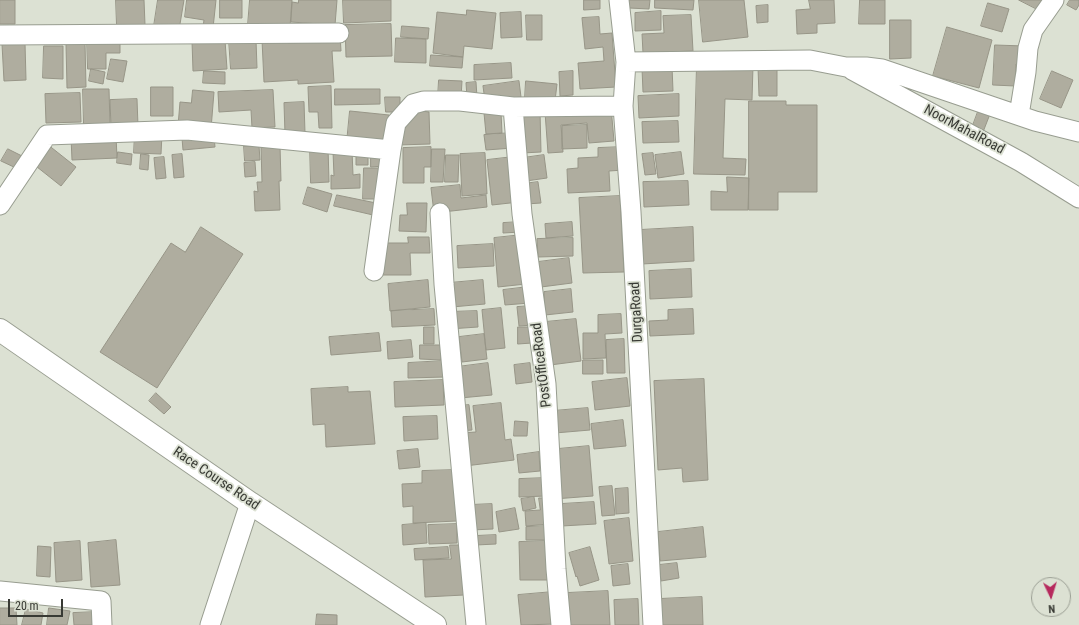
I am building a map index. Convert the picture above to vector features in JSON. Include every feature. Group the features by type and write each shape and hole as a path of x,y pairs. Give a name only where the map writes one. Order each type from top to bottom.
{"main road":[{"name":"Race Course Road","path":"0,330 250,503 435,625"}],"street":[{"name":"DurgaRoad","path":"619,0 626,62 623,106 632,212 652,625"},
{"path":"1019,116 1028,48 1033,30 1054,0"},
{"path":"0,35 339,33"},
{"path":"626,62 810,60 846,67 866,67 882,70 1019,116 1079,132"},
{"name":"NoorMahalRoad","path":"846,67 1021,162 1079,198"},
{"path":"374,271 396,123 413,104 424,101 460,101 513,107 623,106"},
{"name":"PostOfficeRoad","path":"513,107 522,214 546,384 556,569 561,625"},
{"path":"0,205 47,135 187,130 391,150"},
{"path":"440,213 444,284 476,625"},
{"path":"210,625 250,503"},
{"path":"0,591 101,601 102,625"}],"building":[{"path":"0,0 15,0 15,24 0,24"},
{"path":"116,0 144,0 145,25 117,26"},
{"path":"158,0 184,0 179,30 154,26"},
{"path":"187,0 216,0 213,28 203,27 204,20 185,17"},
{"path":"220,0 242,0 242,18 220,18"},
{"path":"250,0 292,0 290,27 248,25"},
{"path":"299,0 337,0 335,25 291,22 292,2 298,3"},
{"path":"343,0 391,0 391,21 344,23"},
{"path":"584,0 600,0 600,9 584,10"},
{"path":"629,0 650,0 649,9 629,8"},
{"path":"655,0 694,0 693,10 655,8"},
{"path":"699,0 744,0 748,37 703,42"},
{"path":"809,0 834,0 835,23 817,24 817,33 797,34 796,10 810,9"},
{"path":"860,0 885,0 885,24 859,24"},
{"path":"1019,0 1049,0 1043,12"},
{"path":"1070,0 1079,0 1079,5 1076,10 1067,5"},
{"path":"988,3 1009,9 1002,32 981,26"},
{"path":"768,5 768,22 757,23 756,6"},
{"path":"467,10 496,13 492,49 464,46 463,57 433,53 437,12 466,15"},
{"path":"661,11 661,30 635,31 635,13"},
{"path":"521,12 522,37 501,38 500,13"},
{"path":"526,15 542,15 542,40 527,40"},
{"path":"691,15 693,51 643,53 642,34 664,33 663,16"},
{"path":"599,17 600,34 612,33 616,87 580,89 578,63 604,61 603,47 585,49 582,18"},
{"path":"890,20 911,20 911,58 890,59"},
{"path":"391,24 392,56 346,57 345,25"},
{"path":"402,26 429,28 428,39 401,37"},
{"path":"947,27 992,40 979,88 933,76"},
{"path":"340,34 341,51 332,51 334,82 298,84 298,80 264,82 262,40 288,38 288,43 315,42"},
{"path":"396,38 426,39 426,63 395,62"},
{"path":"87,39 120,39 120,53 106,53 106,69 88,69"},
{"path":"225,40 227,69 193,71 192,41"},
{"path":"229,40 256,40 257,68 231,69"},
{"path":"25,43 26,80 4,81 2,44"},
{"path":"85,43 86,87 67,88 66,44"},
{"path":"995,45 1024,46 1024,64 1016,64 1015,86 993,85"},
{"path":"44,46 63,46 63,79 43,78"},
{"path":"431,55 463,57 462,68 430,66"},
{"path":"111,59 127,61 123,82 107,79"},
{"path":"511,63 512,78 474,80 474,65"},
{"path":"697,64 753,66 752,100 725,99 723,158 746,159 745,175 694,174"},
{"path":"672,66 673,91 643,92 642,68"},
{"path":"777,66 777,96 759,96 758,67"},
{"path":"91,69 105,72 103,84 89,81"},
{"path":"204,71 225,72 225,84 203,83"},
{"path":"573,71 573,95 560,96 559,72"},
{"path":"1052,71 1073,80 1061,108 1040,99"},
{"path":"439,80 462,81 461,98 438,97"},
{"path":"519,81 521,97 485,101 483,86"},
{"path":"526,81 557,84 555,101 525,98"},
{"path":"476,82 477,97 467,97 466,83"},
{"path":"331,86 332,128 319,128 318,112 309,112 308,87"},
{"path":"151,87 173,87 173,116 151,116"},
{"path":"83,89 109,89 110,125 84,126"},
{"path":"335,89 380,89 380,104 335,105"},
{"path":"193,90 214,92 211,129 178,126 180,102 191,103"},
{"path":"273,90 275,127 252,128 251,110 219,112 218,92"},
{"path":"80,93 81,122 46,123 45,94"},
{"path":"679,94 679,116 639,118 638,96"},
{"path":"385,97 400,97 400,112 386,112"},
{"path":"137,99 138,126 111,127 110,100"},
{"path":"749,101 786,101 786,105 817,105 817,192 778,192 778,210 749,210"},
{"path":"304,102 305,133 285,134 284,103"},
{"path":"611,107 614,141 589,143 587,123 561,125 563,152 548,153 545,112"},
{"path":"979,109 990,114 983,132 972,128"},
{"path":"414,110 429,112 430,144 398,145 405,119"},
{"path":"350,111 389,115 386,146 347,142"},
{"path":"540,111 541,152 522,153 521,112"},
{"path":"501,112 502,133 486,134 484,113"},
{"path":"678,121 679,142 643,143 642,122"},
{"path":"587,125 587,148 562,149 562,126"},
{"path":"135,133 162,134 161,154 134,153"},
{"path":"512,133 513,148 486,150 484,135"},
{"path":"116,135 117,158 72,160 71,137"},
{"path":"214,136 215,147 183,150 182,138"},
{"path":"47,144 76,167 61,186 32,163"},
{"path":"244,146 259,146 260,160 245,161"},
{"path":"280,146 280,210 255,211 254,191 258,192 257,182 262,182 261,147"},
{"path":"310,147 328,147 329,182 311,183"},
{"path":"431,147 431,167 424,167 424,183 403,183 403,148"},
{"path":"623,147 624,170 609,171 610,191 568,193 567,169 578,168 578,158 598,157 598,148"},
{"path":"8,149 22,156 16,168 1,161"},
{"path":"432,149 445,149 443,182 431,182"},
{"path":"352,150 353,175 360,174 360,188 331,189 331,175 334,176 333,151"},
{"path":"118,152 132,154 131,165 117,163"},
{"path":"681,152 684,174 658,178 655,155"},
{"path":"485,153 487,194 462,196 460,154"},
{"path":"653,153 656,174 645,175 642,154"},
{"path":"141,154 149,155 148,170 140,169"},
{"path":"182,154 184,177 174,178 172,155"},
{"path":"368,154 368,165 356,165 356,155"},
{"path":"371,155 384,155 385,166 371,167"},
{"path":"446,155 459,155 458,182 445,182"},
{"path":"544,155 547,178 526,181 523,158"},
{"path":"164,157 166,178 156,179 154,158"},
{"path":"513,157 519,202 492,205 487,160"},
{"path":"255,162 256,176 245,177 244,163"},
{"path":"364,168 380,168 379,199 363,199"},
{"path":"727,177 749,178 748,210 711,210 711,191 727,192"},
{"path":"688,181 689,205 644,207 643,182"},
{"path":"538,182 541,203 526,204 523,184"},
{"path":"460,185 461,198 486,195 487,207 434,213 431,188"},
{"path":"308,187 332,194 327,212 303,204"},
{"path":"337,195 376,203 373,215 334,206"},
{"path":"620,196 624,272 583,273 579,198"},
{"path":"407,203 427,203 426,232 399,231 400,215 407,215"},
{"path":"520,222 521,232 503,233 503,223"},
{"path":"572,222 573,236 546,238 545,224"},
{"path":"201,227 243,254 157,388 100,352 171,243 185,252"},
{"path":"693,227 694,261 642,264 640,230"},
{"path":"522,235 526,284 498,287 494,238"},
{"path":"408,237 429,237 430,253 410,253 411,275 382,275 382,243 408,243"},
{"path":"573,238 573,256 538,257 537,239"},
{"path":"493,244 494,266 458,268 457,246"},
{"path":"569,258 572,283 541,287 538,262"},
{"path":"691,269 692,297 650,299 649,271"},
{"path":"428,280 430,307 390,311 388,284"},
{"path":"483,280 485,304 452,307 449,283"},
{"path":"528,287 530,303 505,305 503,290"},
{"path":"571,289 573,312 545,315 544,292"},
{"path":"531,306 533,325 519,326 517,307"},
{"path":"501,308 505,348 486,350 482,310"},
{"path":"434,309 435,325 392,327 391,311"},
{"path":"693,309 694,334 650,336 649,321 668,320 668,310"},
{"path":"477,311 478,327 449,329 449,312"},
{"path":"621,314 622,333 605,334 606,358 583,359 583,333 598,333 598,315"},
{"path":"576,319 581,361 550,365 545,322"},
{"path":"424,327 434,327 434,344 424,344"},
{"path":"518,327 532,327 532,343 518,344"},
{"path":"379,333 381,351 331,355 329,337"},
{"path":"484,334 487,359 462,362 459,337"},
{"path":"624,339 625,373 607,373 606,340"},
{"path":"411,340 413,357 388,359 387,342"},
{"path":"420,345 442,345 441,360 420,359"},
{"path":"583,360 603,360 603,374 583,374"},
{"path":"444,361 445,377 408,378 408,363"},
{"path":"488,363 492,395 460,398 457,367"},
{"path":"530,363 532,382 516,384 514,365"},
{"path":"627,378 630,406 595,410 592,382"},
{"path":"704,379 708,480 683,482 682,468 658,470 654,381"},
{"path":"443,380 444,405 395,407 394,382"},
{"path":"348,387 348,392 370,391 375,444 326,447 325,424 313,425 311,389"},
{"path":"156,393 171,407 164,414 149,401"},
{"path":"501,403 505,440 511,439 514,460 465,466 461,433 476,432 473,406"},
{"path":"469,405 472,430 460,431 457,406"},
{"path":"588,408 590,430 555,433 553,411"},
{"path":"437,416 438,439 404,441 403,417"},
{"path":"623,420 626,446 594,449 591,424"},
{"path":"515,421 528,422 527,436 514,436"},
{"path":"589,446 593,496 554,499 558,449"},
{"path":"418,449 420,467 399,469 397,451"},
{"path":"539,452 540,471 519,473 517,455"},
{"path":"455,470 457,521 413,523 413,506 403,507 402,484 422,483 422,471"},
{"path":"546,478 546,496 519,497 519,479"},
{"path":"612,486 615,515 602,516 599,487"},
{"path":"628,488 629,513 616,514 615,489"},
{"path":"534,497 536,508 523,511 521,499"},
{"path":"539,498 548,498 550,524 526,526 525,511 540,510"},
{"path":"594,502 596,524 562,526 561,504"},
{"path":"492,504 493,529 471,530 470,505"},
{"path":"515,508 519,529 499,532 496,512"},
{"path":"629,518 633,561 609,564 604,521"},
{"path":"426,523 427,543 403,545 402,525"},
{"path":"457,524 457,543 429,544 428,525"},
{"path":"548,526 549,540 526,540 526,527"},
{"path":"703,527 706,557 660,561 658,532"},
{"path":"496,535 496,544 476,545 475,536"},
{"path":"116,540 120,585 91,587 88,543"},
{"path":"80,541 82,580 56,582 54,543"},
{"path":"548,541 549,580 520,580 519,542"},
{"path":"450,545 462,545 464,595 425,597 423,560 451,559"},
{"path":"38,546 51,547 50,577 37,576"},
{"path":"448,547 449,558 415,560 414,549"},
{"path":"590,547 599,580 580,586 569,553"},
{"path":"677,563 679,578 661,581 659,565"},
{"path":"628,564 630,584 613,586 611,566"},
{"path":"608,591 610,625 568,625 567,593"},
{"path":"553,592 556,624 521,625 518,595"},
{"path":"702,597 703,625 660,625 659,599"},
{"path":"638,599 639,625 615,625 614,600"},
{"path":"0,608 16,608 17,625 0,625"},
{"path":"49,608 70,611 67,625 47,625"},
{"path":"26,609 43,613 41,625 22,625"},
{"path":"97,612 97,625 74,625 73,613"},
{"path":"317,614 337,615 337,625 316,625"}]}
